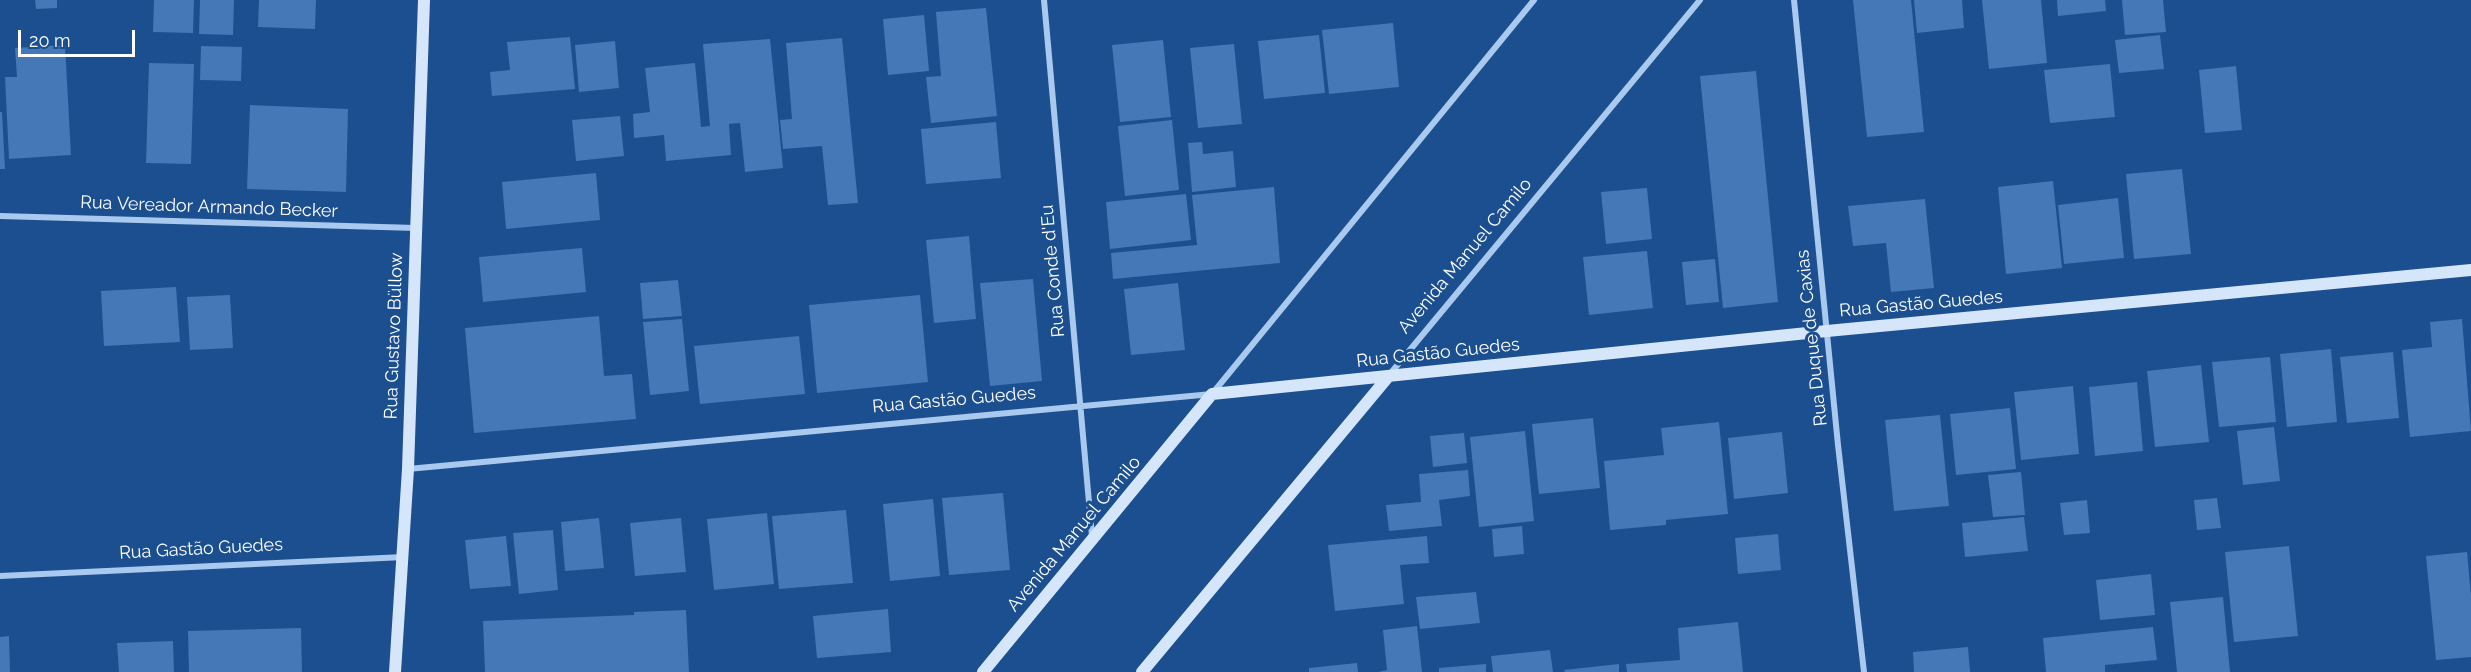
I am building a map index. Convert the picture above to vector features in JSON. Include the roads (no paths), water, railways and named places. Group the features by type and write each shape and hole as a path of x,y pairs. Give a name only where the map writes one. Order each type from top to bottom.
{"street":[{"name":"Rua Gustavo Büllow","path":"395,672 408,469 424,0"},
{"name":"Rua Conde d'Eu","path":"1044,0 1092,540"},
{"name":"Avenida Manuel Camilo","path":"983,672 1534,0"},
{"name":"Avenida Manuel Camilo","path":"1142,672 1700,0"},
{"name":"Rua Duque de Caxias","path":"1794,0 1864,672"},
{"name":"Rua Vereador Armando Becker","path":"0,216 416,228"},
{"name":"Rua Gastão Guedes","path":"408,469 1212,394 1827,331 2471,270"},
{"name":"Rua Gastão Guedes","path":"0,576 404,557"}]}
